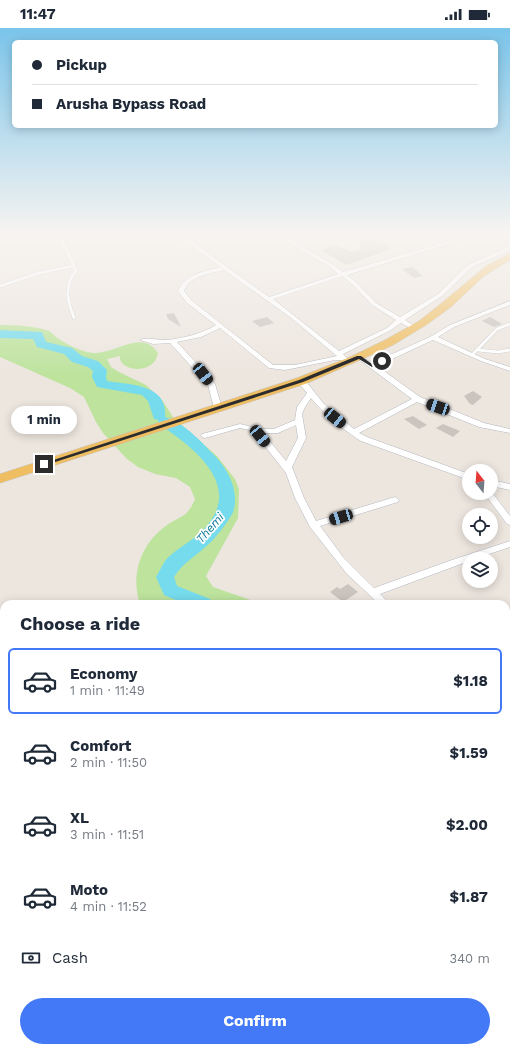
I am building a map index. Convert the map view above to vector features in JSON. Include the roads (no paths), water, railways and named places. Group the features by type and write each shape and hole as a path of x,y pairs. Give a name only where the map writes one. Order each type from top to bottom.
{"main road":[{"path":"0,478 301,381 348,357 414,328 438,311 472,281"}],"street":[{"path":"189,281 184,284 181,292 186,300 207,314 219,326 275,369 286,368 326,358 348,357 389,330 400,320 440,295 455,281"},
{"path":"243,281 348,357 372,366 417,399 482,424 510,431"},
{"path":"268,299 323,281"},
{"path":"351,281 374,304 414,328"},
{"path":"372,366 432,338 452,326 510,303"},
{"path":"143,340 158,342 172,341 210,332 219,326"},
{"path":"432,338 510,369"},
{"path":"172,341 211,384 218,408"},
{"path":"301,381 310,394 353,433 371,442 462,474"},
{"path":"310,394 304,401 299,411 298,421 302,429 302,437 289,462 288,467 303,505 313,525 344,564 380,600"},
{"path":"353,433 417,399"},
{"path":"205,436 240,426 267,432 275,431 298,421"},
{"path":"255,429 291,473"},
{"path":"498,484 510,487"},
{"path":"313,525 395,500"},
{"path":"493,500 510,522"},
{"path":"372,593 455,562 510,544"}],"lane":[{"path":"0,286 15,281"},
{"path":"69,281 67,290 70,307 74,318"},
{"path":"472,355 497,329 510,324"},
{"path":"478,350 498,352 510,350"}],"waterway":[{"name":"Themi","path":"0,334 38,335 41,344 68,351 77,359 93,364 100,370 99,377 102,384 146,392 155,399 159,416"},
{"name":"Themi","path":"164,421 189,438 214,463 222,477 227,493 226,510 206,537 172,565 165,577 170,590 194,600"}]}
